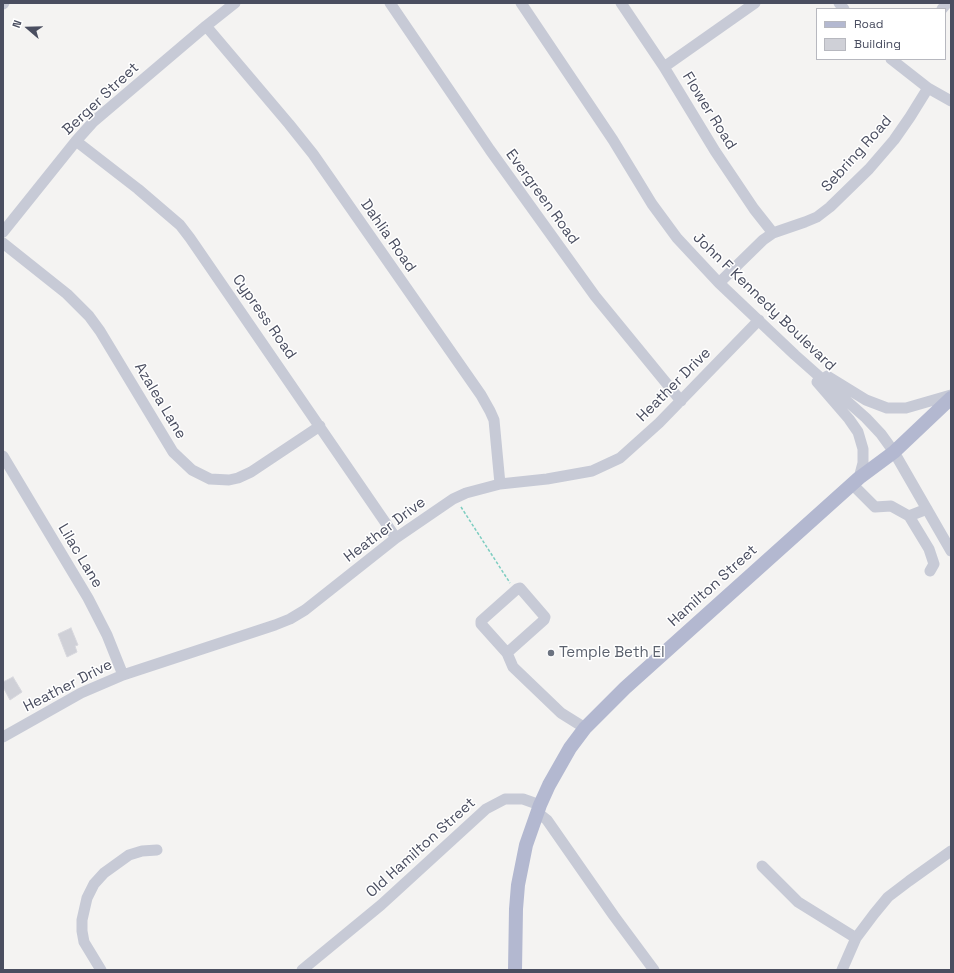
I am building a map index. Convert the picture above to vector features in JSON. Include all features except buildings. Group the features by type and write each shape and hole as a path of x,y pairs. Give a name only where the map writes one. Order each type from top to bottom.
{"main road":[{"name":"Hamilton Street","path":"515,970 518,885 526,845 538,808 559,766 585,728 625,688 856,481 894,452 951,398"}],"street":[{"name":"Berger Street","path":"3,232 93,122 235,3"},
{"name":"Evergreen Road","path":"390,3 490,150 595,296 681,401"},
{"name":"John F Kennedy Boulevard","path":"521,3 613,140 652,204 677,238 719,283 795,355 866,418 881,434 894,452 951,551"},
{"name":"Flower Road","path":"621,3 664,67 715,151 754,209 773,233"},
{"path":"664,67 755,3"},
{"name":"Dahlia Road","path":"206,26 313,154 481,395 494,420 500,484"},
{"path":"895,60 928,88 951,101"},
{"name":"Sebring Road","path":"719,283 763,240 773,233 811,220 830,207 869,169 894,140 928,88"},
{"name":"Cypress Road","path":"76,141 143,193 180,225 396,538"},
{"name":"Azalea Lane","path":"3,243 67,294 89,316 173,452 192,470 210,479 229,480 238,478 251,472 320,426"},
{"name":"Heather Drive","path":"3,737 81,693 123,675 275,626 290,619 305,610 396,538 453,499 466,493 500,484 547,479 592,471 620,458 659,423 759,320"},
{"path":"795,355 866,400 887,408 906,408 951,395"},
{"path":"795,355 849,419 858,432 863,449 863,463 856,481 876,507 891,506 909,516 929,549 934,564 930,571"},
{"name":"Lilac Lane","path":"3,456 88,598 107,635 123,675"},
{"path":"909,516 927,509"},
{"path":"506,653 544,620 545,617 520,588 481,621 481,624 506,653 513,667 529,683 561,713 585,728"},
{"name":"Old Hamilton Street","path":"302,970 381,905 486,809 505,799 522,800 538,808"},
{"path":"538,808 654,970"},
{"path":"101,970 84,942 82,920 87,898 94,884 104,873 129,855 142,851 157,850"},
{"path":"842,970 856,938 888,897 951,850"},
{"path":"762,866 798,902 856,938"}],"path":[{"path":"461,507 515,591"}],"place":[{"name":"Temple Beth El","path":"551,653"}]}
